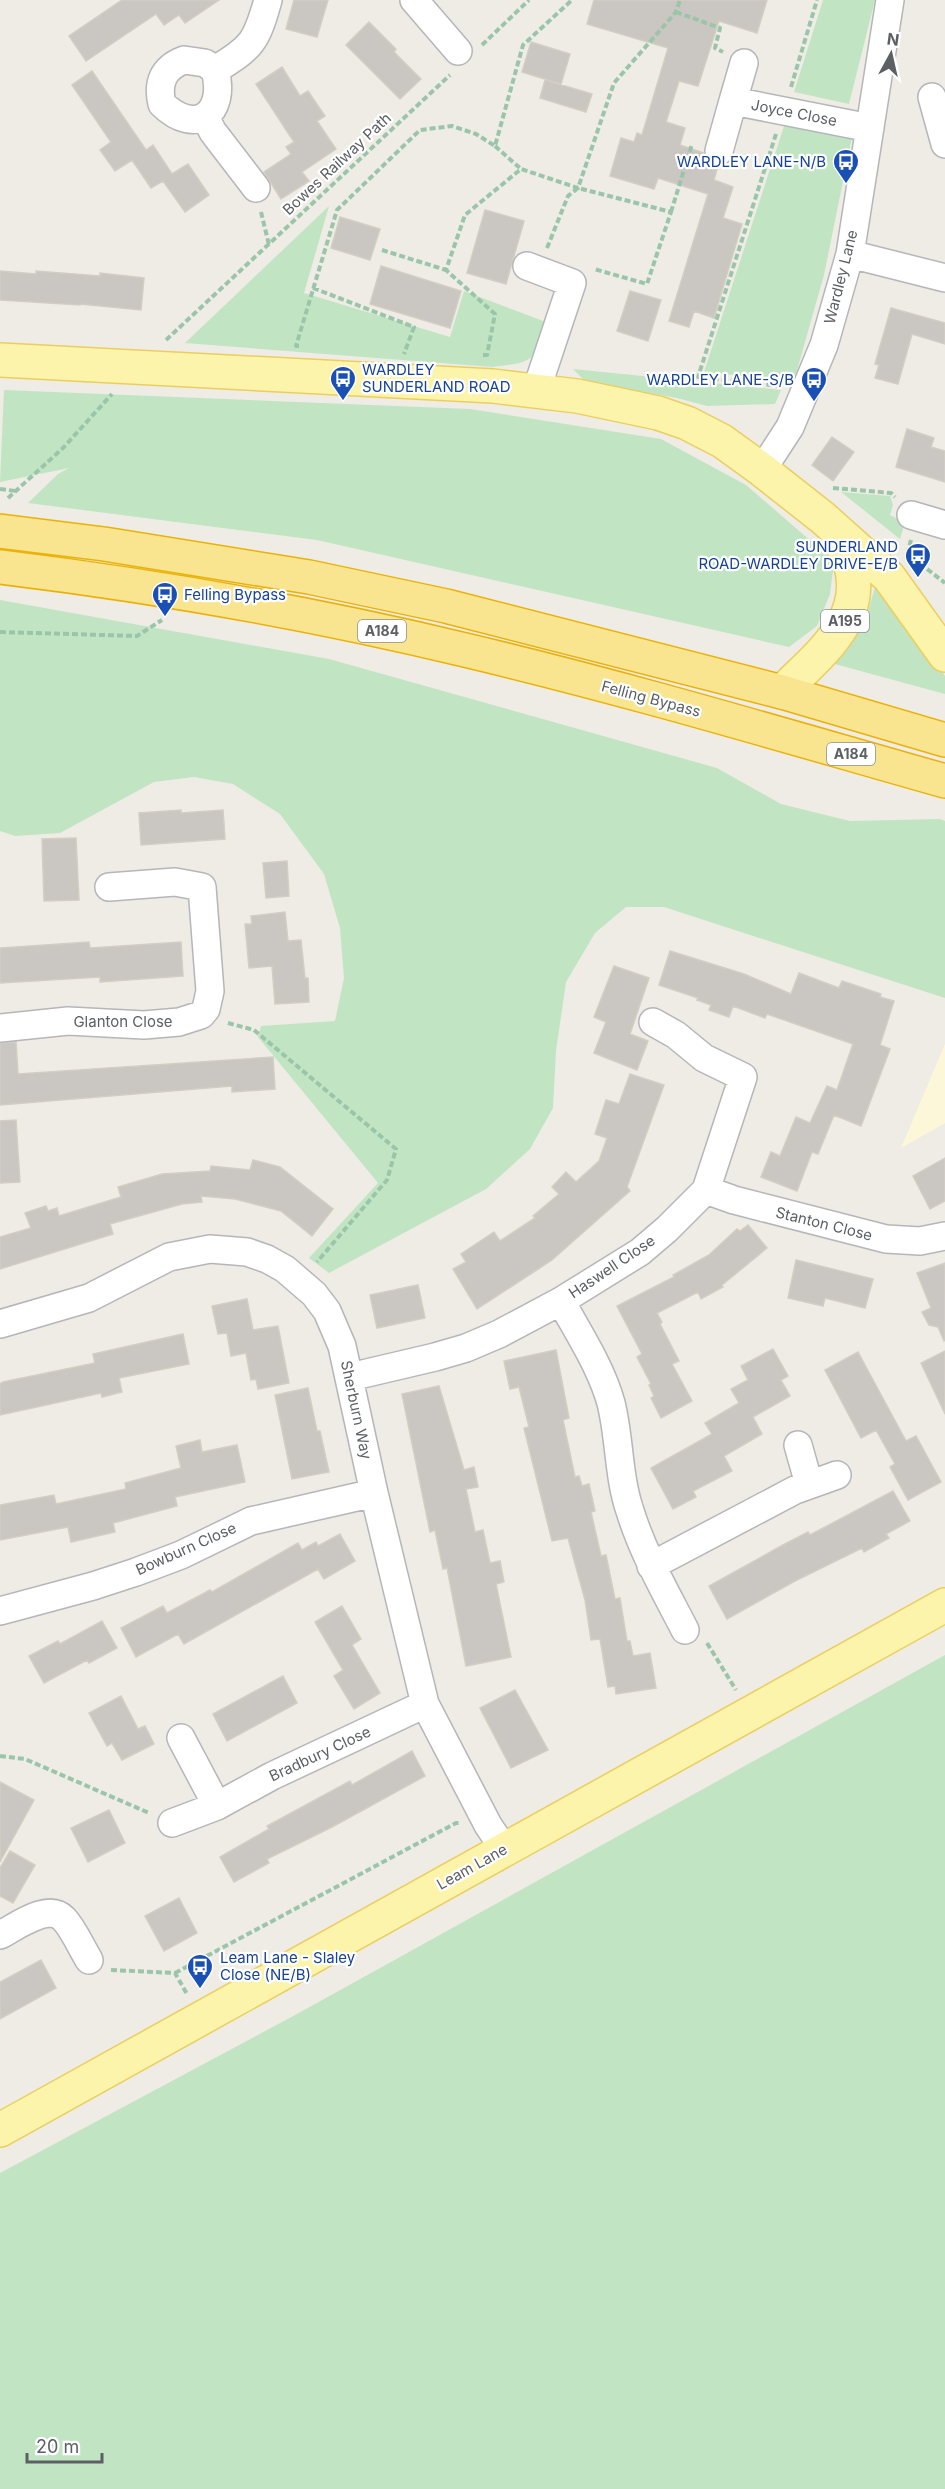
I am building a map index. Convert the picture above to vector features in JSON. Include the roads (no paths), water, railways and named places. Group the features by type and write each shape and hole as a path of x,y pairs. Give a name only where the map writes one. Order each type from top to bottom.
{"highway":[{"name":"A184","path":"0,531 104,544 309,577 446,606 782,692 945,740"},
{"name":"Felling Bypass","path":"0,567 179,591 322,618 466,650 668,703 945,781"}],"main road":[{"name":"A195","path":"0,360 403,361 536,391 631,406 678,419 722,441 762,470 889,577 945,655"},
{"name":"A195","path":"782,692 839,633 852,607 853,585 850,561 836,531"},
{"name":"Leam Lane","path":"0,2130 202,2019 496,1837 945,1605"}],"street":[{"path":"214,70 246,51 260,29 268,0"},
{"path":"414,0 464,57"},
{"name":"Wardley Lane","path":"762,470 790,427 824,345 850,254 890,0"},
{"path":"184,60 205,63 214,70 219,96 214,109 205,117 193,120 180,118 162,104 159,83 172,65 184,60"},
{"path":"733,101 744,63"},
{"path":"932,97 945,144"},
{"name":"Joyce Close","path":"719,151 733,101 870,128"},
{"path":"205,117 213,132 256,188"},
{"path":"850,254 945,278"},
{"path":"533,268 572,283 536,391"},
{"path":"911,515 945,525"},
{"name":"Glanton Close","path":"0,1028 68,1021 144,1025 179,1022 201,1015 206,1009 210,991 202,887 175,882 109,887"},
{"name":"Haswell Close","path":"350,1377 466,1348 527,1321 640,1252 667,1229 705,1190 743,1077 704,1058 676,1035 653,1022"},
{"name":"Stanton Close","path":"705,1190 734,1200 886,1239 902,1242 945,1236"},
{"name":"Sherburn Way","path":"0,1324 89,1298 169,1257 191,1252 226,1249 246,1252 285,1269 300,1281 327,1311 342,1346 374,1493 425,1704 496,1837"},
{"name":"Haswell Close","path":"561,1301 605,1386 611,1406 623,1488 633,1521 651,1566 686,1630"},
{"path":"798,1445 808,1484"},
{"path":"651,1566 808,1484 837,1476"},
{"name":"Bowburn Close","path":"0,1611 136,1572 251,1521 374,1493"},
{"name":"Bradbury Close","path":"172,1823 216,1806 272,1776 425,1704"},
{"path":"181,1738 216,1806"},
{"path":"0,1935 36,1917 47,1913 56,1914 64,1919 89,1960"}],"place":[{"name":"WARDLEY LANE-N/B","path":"846,185"},
{"name":"WARDLEY SUNDERLAND ROAD","path":"343,402"},
{"name":"WARDLEY LANE-S/B","path":"814,403"},
{"name":"SUNDERLAND ROAD-WARDLEY DRIVE-E/B","path":"918,579"},
{"name":"Felling Bypass","path":"165,618"},
{"name":"Leam Lane - Slaley Close (NE/B)","path":"200,1990"}]}
